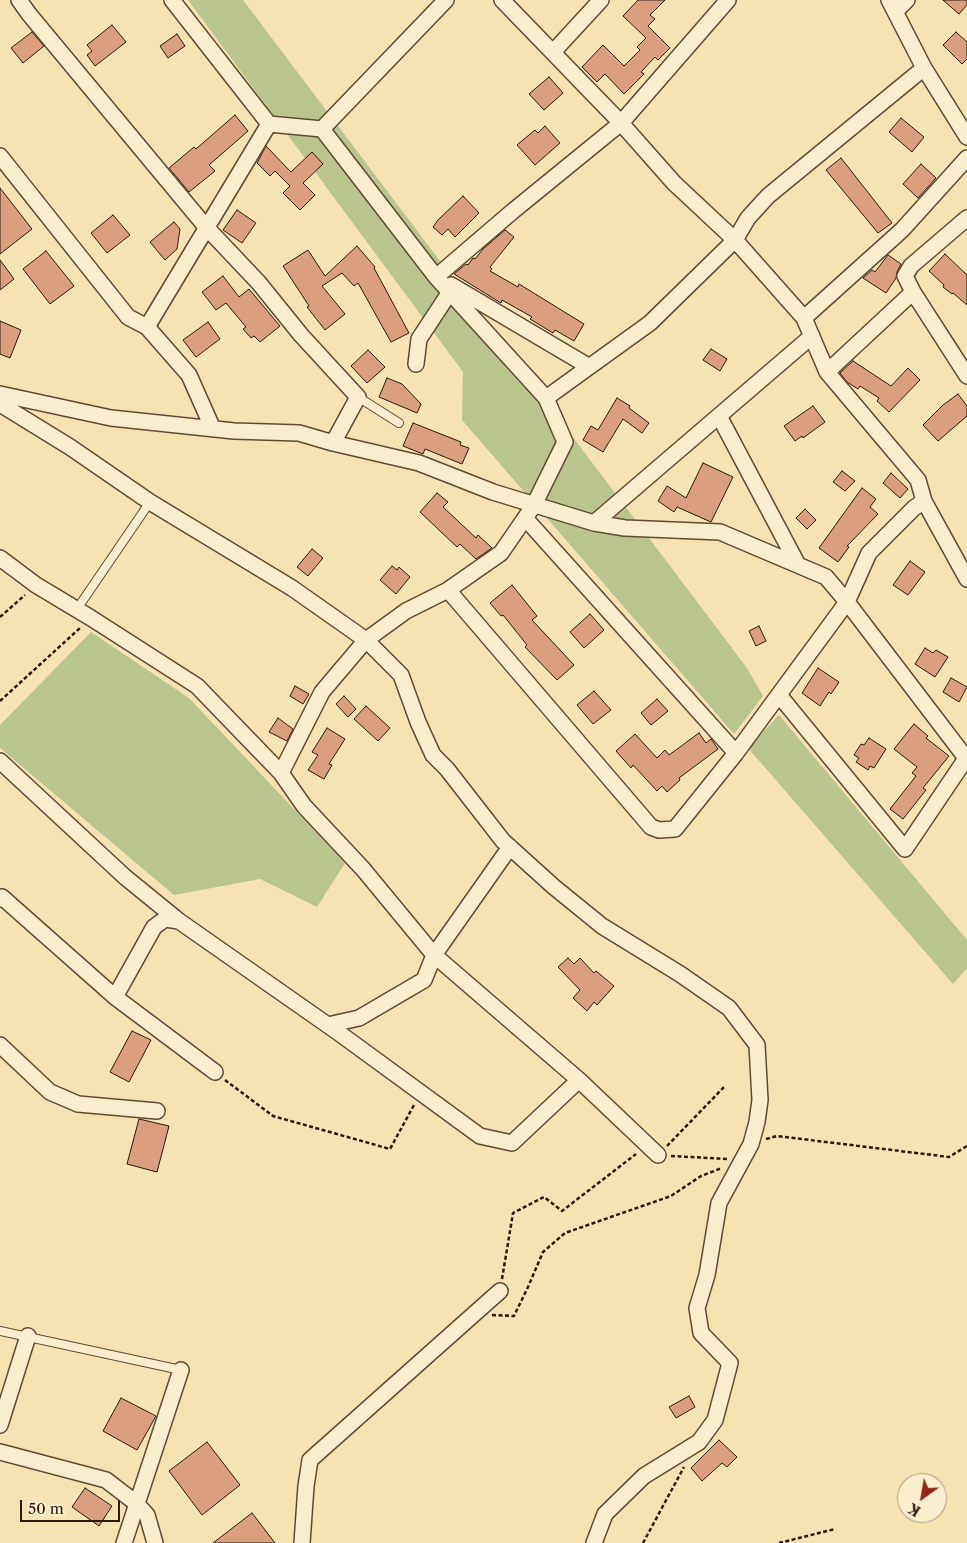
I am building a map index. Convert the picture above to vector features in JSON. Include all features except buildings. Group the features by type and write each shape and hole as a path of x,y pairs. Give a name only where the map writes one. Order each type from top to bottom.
{"street":[{"path":"19,0 206,227 260,283 300,336 358,397 333,443"},
{"path":"172,0 269,124 322,129 436,277 546,398 565,442 534,505 501,553 448,590 406,611 366,640 322,692 281,773"},
{"path":"322,129 446,0"},
{"path":"502,0 622,123 674,183 735,240 804,318 827,372 918,480 924,501 967,579"},
{"path":"554,52 601,0"},
{"path":"436,277 513,211 622,123 728,0"},
{"path":"907,0 892,5 924,68 967,137"},
{"path":"546,398 650,323 735,240 748,218 768,196 924,68"},
{"path":"147,327 269,124"},
{"path":"804,318 902,230 967,158"},
{"path":"3,165 128,317 147,327 189,375 214,429"},
{"path":"967,218 910,266 905,276 913,292 967,376"},
{"path":"436,277 588,366"},
{"path":"416,364 419,338 450,292"},
{"path":"827,372 913,292"},
{"path":"594,522 812,336"},
{"path":"0,394 111,418 234,431 299,433 419,464 493,492 594,522 624,528 720,532 826,578 847,602 967,757 905,850 779,695"},
{"path":"0,404 70,447 150,502 292,588 366,640 401,675 418,722 433,755 447,769 503,841 554,887 602,926 680,974 729,1008 757,1045 760,1100 752,1144 718,1203 707,1275 697,1308 701,1333 730,1363 714,1420 698,1442 644,1476 605,1514 594,1543"},
{"path":"719,416 798,566"},
{"path":"448,590 651,827 659,830 674,829 736,753 847,602 869,553 914,508 924,501"},
{"path":"525,518 736,753"},
{"path":"0,558 36,586 77,609 197,686 281,773 304,806 363,868 434,954 579,1080 658,1155"},
{"path":"0,761 125,877 179,921 328,1025 480,1136 512,1142 579,1080"},
{"path":"328,1025 359,1018 424,980 434,954 510,847"},
{"path":"0,899 2,897 115,997 215,1072"},
{"path":"115,997 154,927 165,919 179,921"},
{"path":"0,1045 50,1092 78,1104 157,1111"},
{"path":"302,1543 310,1460 500,1292"},
{"path":"0,1425 28,1336"},
{"path":"124,1543 181,1370"},
{"path":"0,1452 106,1480 136,1503 147,1515 155,1543"}],"lane":[{"path":"358,397 399,423"},
{"path":"77,609 150,502"},
{"path":"0,1331 181,1370"}],"path":[{"path":"0,617 36,586"},
{"path":"0,701 91,618"},
{"path":"215,1072 273,1116 390,1149 421,1093"},
{"path":"658,1155 725,1086"},
{"path":"752,1144 777,1136 949,1157 967,1146"},
{"path":"500,1292 513,1213 544,1198 562,1211 637,1153 742,1160"},
{"path":"473,1315 514,1316 542,1252 565,1234 671,1196 701,1176 742,1160"},
{"path":"643,1543 685,1466"},
{"path":"779,1543 835,1529"}],"green space":[{"path":"188,0 243,0 747,668 763,696 734,734 462,420 463,372"},
{"path":"91,632 189,698 345,863 317,907 260,879 174,895 0,748 0,725"},
{"path":"779,715 967,940 967,968 953,984 748,748"}]}
